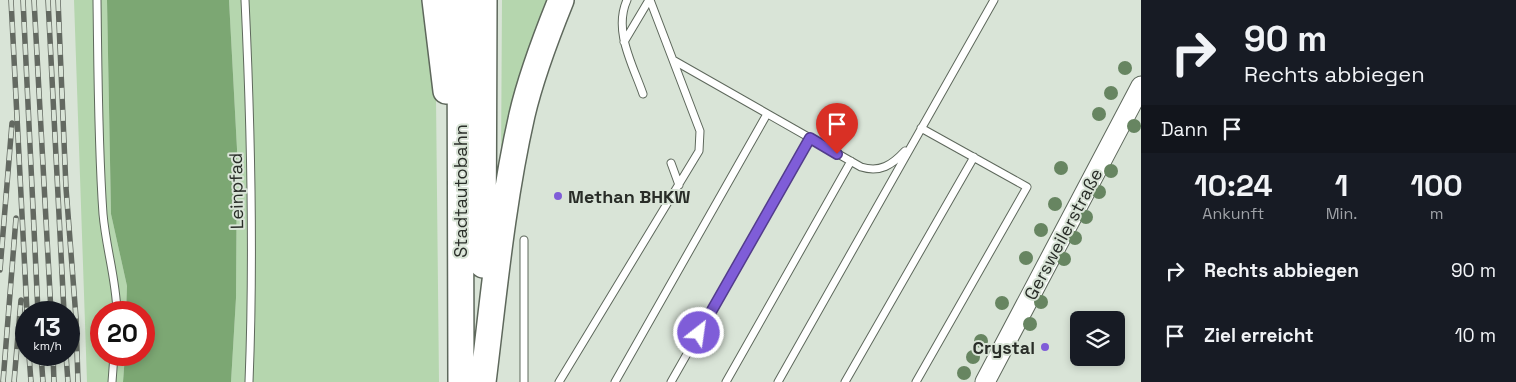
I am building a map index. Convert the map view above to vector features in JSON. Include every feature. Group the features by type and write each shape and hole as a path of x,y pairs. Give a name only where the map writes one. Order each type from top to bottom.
{"highway":[{"path":"436,0 460,220"},
{"name":"Stadtautobahn","path":"460,0 461,382"},
{"name":"Stadtautobahn","path":"483,382 484,0"},
{"path":"483,382 499,247 522,113 542,48 562,0"}],"main road":[{"name":"Gersweilerstraße","path":"985,382 1141,86"}],"lane":[{"path":"97,0 101,180 105,232 116,282 117,301"},
{"name":"Leinpfad","path":"245,0 251,157 252,299 249,382"},
{"path":"627,0 622,12 624,42 643,94"},
{"path":"624,42 649,0"},
{"path":"559,382 699,151 700,131 649,0"},
{"path":"778,382 994,0"},
{"path":"673,60 851,161 871,170 882,169 896,160 912,144"},
{"path":"615,382 767,114"},
{"path":"916,382 1027,186 921,128"},
{"path":"671,382 810,138"},
{"path":"845,382 974,157"},
{"path":"726,382 851,161"},
{"path":"671,163 680,185"},
{"path":"524,240 524,382"},
{"path":"112,382 113,366"}],"shaded area":[{"path":"74,0 107,0 111,214 127,286 126,301 90,301 90,366 124,366 123,382 87,382"},
{"path":"107,0 229,0 237,149 236,298 231,382 123,382 124,366 155,366 155,301 126,301 127,286 111,214"},
{"path":"229,0 421,0 436,98 439,382 231,382 236,298 237,149"},
{"path":"502,0 551,0 501,164"}],"railway":[{"path":"11,0 26,301"},
{"path":"23,0 37,301"},
{"path":"34,0 50,301"},
{"path":"48,0 63,301"},
{"path":"58,0 66,188 76,318 78,382"},
{"path":"0,270 12,123"},
{"path":"3,382 16,218"},
{"path":"14,382 21,300"},
{"path":"30,366 31,382"},
{"path":"42,366 43,382"},
{"path":"53,366 54,382"},
{"path":"67,366 68,382"}],"place":[{"name":"Methan BHKW","path":"558,196"},
{"name":"Crystal","path":"1045,347"}],"route":[{"path":"699,333 810,138 837,154"}]}
